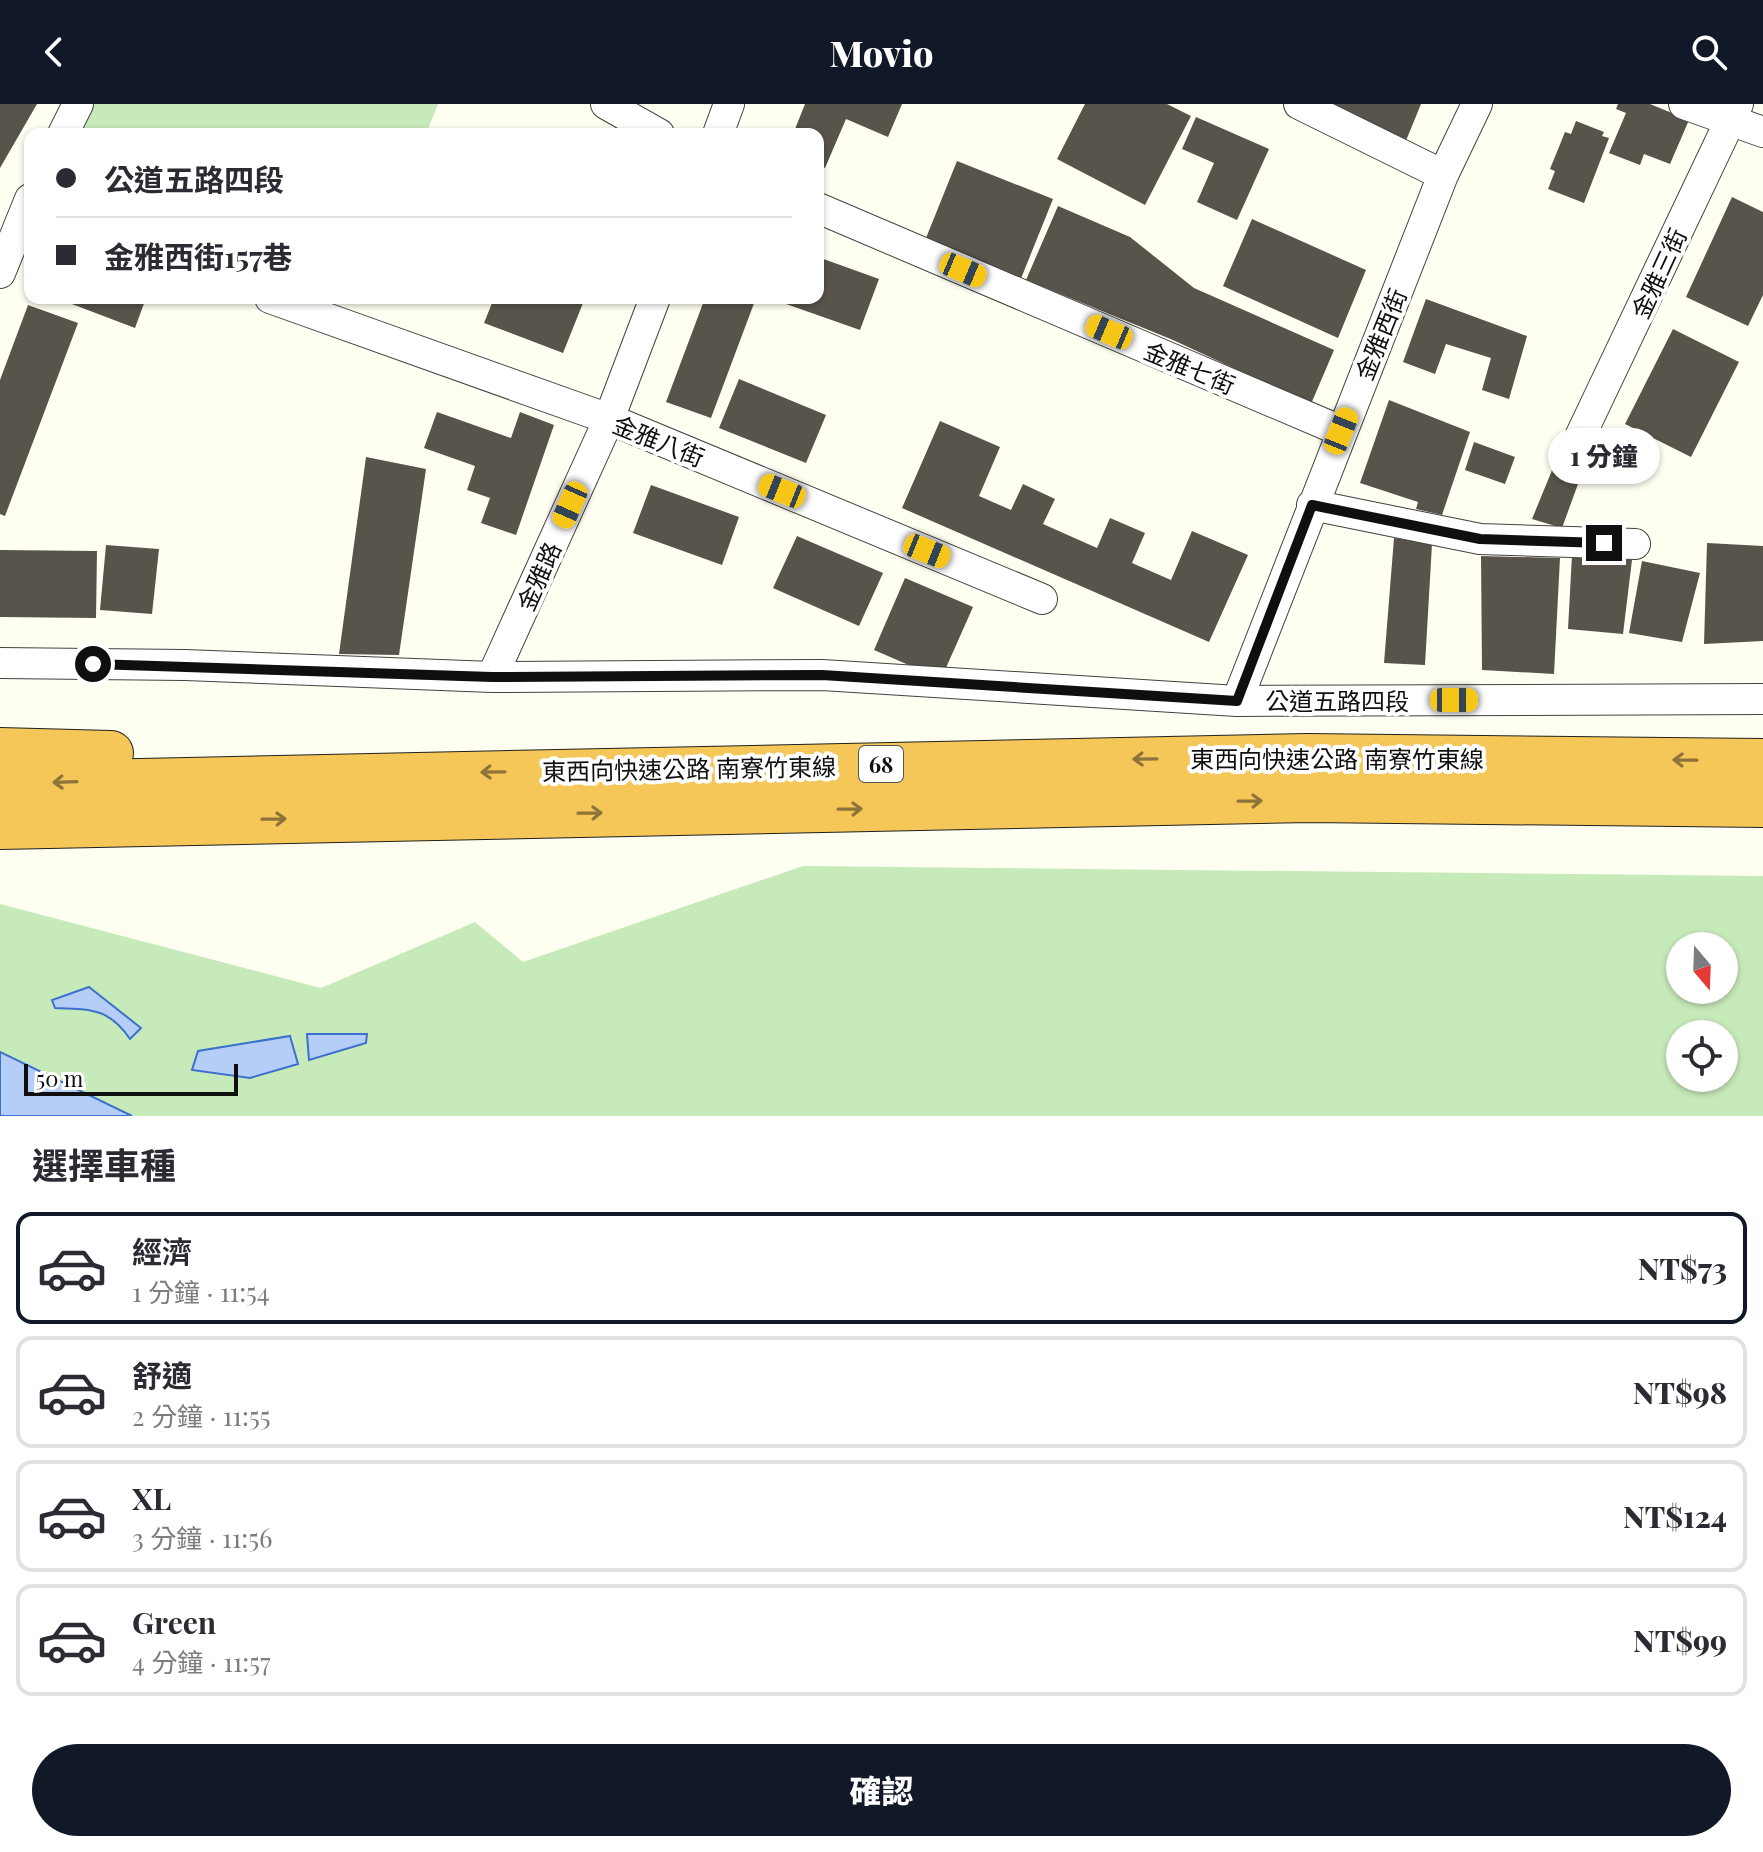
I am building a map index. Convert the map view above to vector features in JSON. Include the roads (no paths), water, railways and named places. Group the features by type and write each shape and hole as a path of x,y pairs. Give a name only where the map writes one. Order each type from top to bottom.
{"highway":[{"path":"0,750 131,754 181,760 226,777"},
{"name":"東西向快速公路 南寮竹東線","path":"0,784 1307,756 1763,761"},
{"name":"東西向快速公路 南寮竹東線","path":"0,827 1310,800 1763,805"},
{"path":"0,856 100,849 162,840 229,820"}],"street":[{"path":"66,128 78,104"},
{"path":"606,104 648,128"},
{"path":"720,128 729,104"},
{"path":"1299,104 1443,175"},
{"name":"金雅西街","path":"1237,701 1443,175 1477,104"},
{"path":"1684,104 1734,111 1763,132"},
{"name":"金雅三街","path":"1577,443 1734,111"},
{"name":"金雅七街","path":"824,211 1341,431"},
{"path":"0,273 24,216"},
{"name":"金雅八街","path":"287,304 609,419 1042,599"},
{"name":"金雅路","path":"492,677 609,419 653,304"},
{"path":"1312,505 1480,539 1635,544"},
{"name":"公道五路四段","path":"0,663 185,665 492,677 822,675 1237,701 1763,699"}],"water":[{"path":"89,987 141,1028 130,1039 114,1021 98,1012 55,1008 52,1000"},
{"path":"307,1034 367,1034 366,1043 309,1060"},
{"path":"290,1036 298,1064 250,1078 192,1070 198,1051"},
{"path":"0,1052 132,1116 0,1116"}]}
